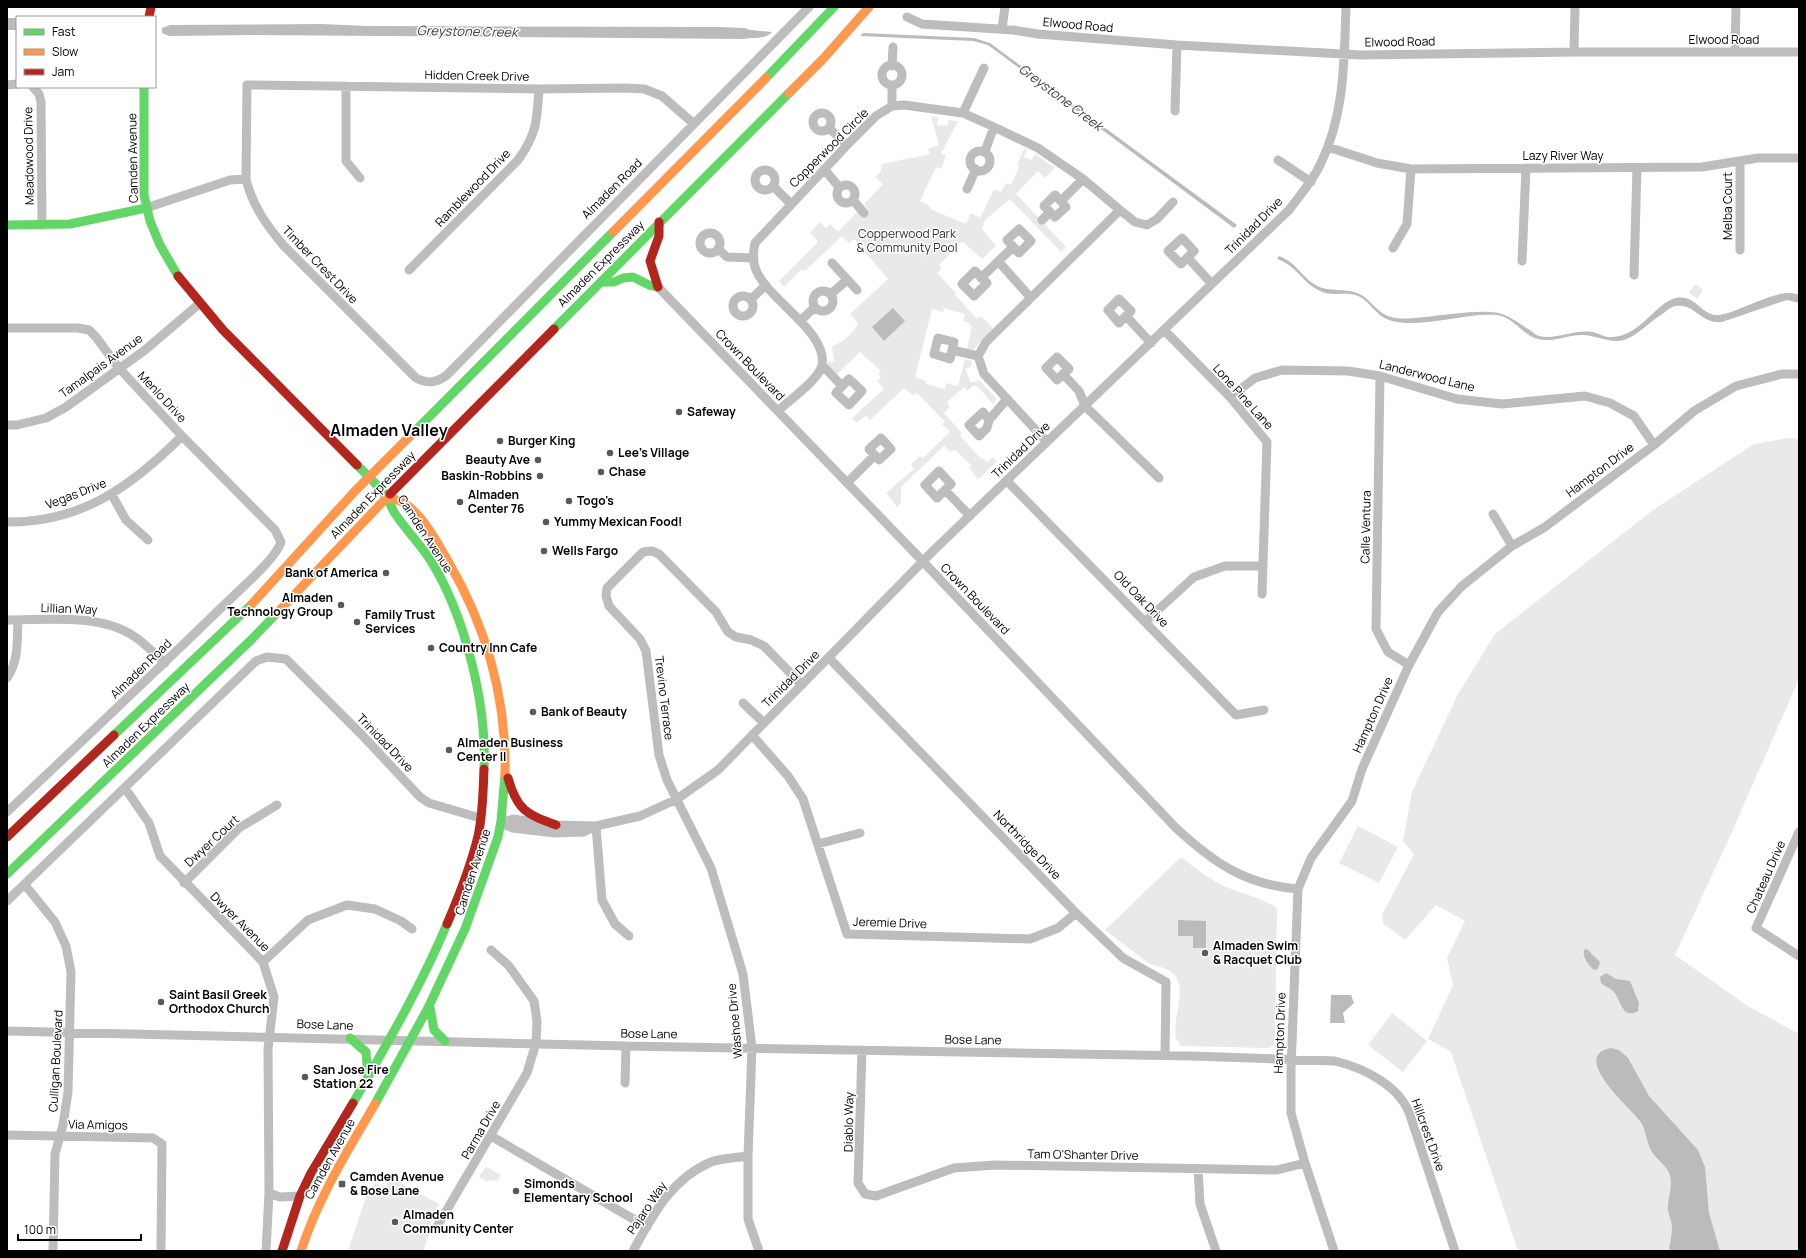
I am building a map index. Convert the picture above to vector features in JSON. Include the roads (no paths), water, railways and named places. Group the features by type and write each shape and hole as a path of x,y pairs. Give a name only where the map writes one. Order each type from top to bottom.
{"main road":[{"name":"Almaden Expressway","path":"7,837 260,596 326,521 738,107 834,7"},
{"name":"Almaden Expressway","path":"7,874 251,640 387,497 823,59 869,7"},
{"name":"Camden Avenue","path":"144,88 143,170 146,208 162,250 199,304 224,332 369,477 387,497 395,514 419,543 432,563 449,596 466,638 483,721 485,755 483,798 491,820"},
{"path":"7,225 42,225 89,221 146,208"},
{"path":"658,287 650,261 659,236 660,222"},
{"path":"601,282 614,282 623,278 633,277 658,287"},
{"name":"Camden Avenue","path":"301,1251 309,1226 321,1199 412,1041 444,980 472,915 491,820 505,765 505,738 500,698 488,645 474,606 447,558 420,521 404,504 387,497"},
{"path":"505,765 513,799 522,812 556,826"},
{"name":"Camden Avenue","path":"282,1251 300,1196 426,973 454,910 478,836 491,820"},
{"path":"430,1007 434,1030 445,1041"},
{"path":"350,1038 366,1052 368,1077"}],"street":[{"name":"Almaden Road","path":"430,382 436,382 447,375 809,7"},
{"path":"1002,29 1004,7"},
{"name":"Trinidad Drive","path":"491,820 513,819 556,826 596,826 640,816 677,799 718,770 970,516 1289,210 1311,182 1328,147 1339,112 1342,89 1346,7"},
{"path":"1574,52 1575,7"},
{"path":"1735,52 1736,7"},
{"name":"Elwood Road","path":"907,17 922,24 1002,29 1038,34 1178,45 1361,55 1574,52 1799,52"},
{"path":"1175,111 1178,45"},
{"path":"892,66 893,47"},
{"path":"892,66 900,70 902,75 900,81 892,85 884,80 883,74 886,68 892,66"},
{"path":"963,113 984,68"},
{"name":"Hidden Creek Drive","path":"247,85 644,89 662,96 694,124"},
{"name":"Timber Crest Drive","path":"247,85 246,179 250,193 269,229 284,246 416,378 430,382"},
{"path":"892,85 892,106 904,105 963,113 1038,148 1083,178 1135,222 1147,225 1158,219 1174,202"},
{"path":"346,86 346,161 360,178"},
{"name":"Meadowood Drive","path":"34,88 41,102 42,225"},
{"name":"Ramblewood Drive","path":"409,270 521,156 528,147 536,127 538,89"},
{"name":"Copperwood Circle","path":"753,258 754,243 824,168 876,116 892,106"},
{"path":"812,112 829,114 832,120 829,128 820,131 815,128 812,112"},
{"path":"985,151 994,127"},
{"path":"829,128 847,146"},
{"name":"Lazy River Way","path":"1328,147 1377,163 1411,169 1702,167 1758,158 1799,158"},
{"path":"985,151 989,156 990,165 985,170 976,169 971,164 971,158 975,152 985,151"},
{"path":"1278,160 1311,182"},
{"name":"Melba Court","path":"1740,162 1740,250"},
{"path":"824,168 839,187"},
{"path":"1522,260 1526,168"},
{"path":"1634,275 1637,168"},
{"path":"967,189 976,169"},
{"path":"1393,248 1407,224 1411,169"},
{"path":"762,170 771,172 775,180 773,186 767,190 758,186 755,180 754,171 762,170"},
{"path":"1042,220 1050,212 1044,206 1055,195 1061,201 1083,178"},
{"path":"146,208 230,180 246,179"},
{"path":"846,184 852,186 855,194 852,200 848,203 839,201 836,195 839,187 846,184"},
{"path":"773,186 791,204"},
{"path":"852,200 864,213"},
{"path":"1047,442 984,374 978,356 986,342 1120,210"},
{"path":"708,232 715,233 720,242 718,249 710,253 704,251 698,234 708,232"},
{"path":"981,278 1013,247"},
{"path":"718,249 727,257 753,258 756,271 766,285 819,343 822,365 842,386"},
{"path":"1188,258 1212,284"},
{"path":"998,261 1031,298"},
{"path":"832,263 857,290"},
{"path":"830,294 847,280"},
{"path":"751,299 766,285"},
{"name":"Crown Boulevard","path":"658,287 924,562 1176,828 1203,853 1223,866 1245,877 1265,884 1298,889"},
{"path":"825,291 830,294 833,300 829,310 820,311 815,307 813,301 818,292 825,291"},
{"path":"745,296 751,299 754,305 750,314 744,317 735,313 733,306 735,300 745,296"},
{"name":"Tamalpais Avenue","path":"7,425 17,425 46,418 66,407 118,367 144,350 199,304"},
{"path":"800,321 815,307"},
{"path":"728,320 735,313"},
{"path":"1126,316 1151,343"},
{"name":"Menlo Drive","path":"7,328 78,328 89,330 118,367 182,436 276,530 280,536"},
{"name":"Lone Pine Lane","path":"1164,330 1230,397 1267,442 1262,594"},
{"path":"952,350 978,356"},
{"path":"778,411 813,380 822,365"},
{"name":"Landerwood Lane","path":"1230,397 1255,378 1282,370 1348,371 1380,376 1457,399 1502,404 1585,396 1610,403 1634,416 1654,444"},
{"path":"1063,374 1079,391 1085,406 1159,478"},
{"name":"Hampton Drive","path":"1334,1251 1305,1163 1292,1113 1291,1059 1298,889 1311,858 1352,801 1362,769 1408,665 1438,612 1462,586 1512,546 1545,527 1654,444 1694,411 1736,386 1782,374 1799,374"},
{"name":"Calle Ventura","path":"1380,376 1376,629 1388,652 1408,665"},
{"path":"989,420 1007,399"},
{"name":"Vegas Drive","path":"7,522 22,522 53,518 112,495 152,466 182,436"},
{"path":"847,483 875,455"},
{"name":"Old Oak Drive","path":"1007,481 1146,621 1236,715 1264,710"},
{"path":"945,490 970,516"},
{"path":"112,495 126,520 148,540"},
{"path":"1492,514 1512,546"},
{"name":"Almaden Road","path":"7,812 165,663 254,576 278,549 281,542 280,536"},
{"name":"Trevino Terrace","path":"677,799 667,780 659,755 646,651 640,639 609,606 606,596 609,585 643,552 652,551 660,554 716,612 728,632 764,646 802,685"},
{"path":"1146,621 1194,577 1225,566 1263,566"},
{"name":"Lillian Way","path":"7,620 100,622 119,628 136,637 165,663"},
{"path":"7,678 14,665 16,655 18,620"},
{"name":"Trinidad Drive","path":"125,788 256,661 267,657 286,659 362,735 420,797 429,803 491,820 512,828 556,833 584,832 596,826"},
{"name":"Northridge Drive","path":"829,658 1076,913 1123,958 1166,982 1165,1056"},
{"path":"743,703 764,723"},
{"name":"Jeremie Drive","path":"752,735 788,776 803,799 847,934 1030,939 1058,928 1076,913"},
{"path":"7,902 125,788"},
{"name":"Dwyer Avenue","path":"125,788 149,823 160,856 184,883 263,962 274,997 271,1036 268,1049 269,1193 266,1251"},
{"name":"Washoe Drive","path":"677,799 711,868 743,974 752,1048 748,1156 748,1219 759,1251"},
{"name":"Dwyer Court","path":"184,883 239,828 278,805"},
{"path":"596,826 602,900 615,924 629,936"},
{"name":"Chateau Drive","path":"1799,832 1756,928 1799,956"},
{"path":"818,844 860,833"},
{"name":"Culligan Boulevard","path":"25,885 55,922 66,946 71,972 68,1092 56,1154 54,1173 53,1251"},
{"path":"263,962 308,920 347,905 375,909 401,921 412,929"},
{"name":"Parma Drive","path":"438,1224 527,1073 536,1043 537,1021 534,1001 509,966 491,950"},
{"name":"Bose Lane","path":"7,1031 271,1036 626,1046 1291,1059"},
{"path":"625,1083 626,1046"},
{"name":"Diablo Way","path":"862,1050 858,1184 865,1194"},
{"name":"Hillcrest Drive","path":"1291,1059 1326,1060 1343,1063 1390,1086 1400,1095 1410,1115 1455,1251"},
{"name":"Via Amigos","path":"7,1135 153,1138 162,1144 161,1251"},
{"path":"491,1136 647,1227"},
{"name":"Pajaro Way","path":"633,1251 665,1198 685,1176 712,1161 748,1156"},
{"name":"Tam O'Shanter Drive","path":"865,1194 876,1196 954,1168 995,1165 1277,1170 1305,1163"},
{"path":"1198,1169 1200,1204 1216,1251"},
{"path":"269,1193 280,1197 300,1196"}],"water":[{"path":"7,18 16,18 16,30 7,30"},
{"name":"Greystone Creek","path":"321,24 367,26 720,27 745,28 750,30 772,32 769,35 762,37 744,39 252,35 169,36 162,33 162,28 170,25"},
{"name":"Greystone Creek","path":"863,33 974,38 990,43 1237,225 1234,228 988,45 973,41 860,36"},
{"path":"1279,256 1290,262 1314,284 1325,289 1351,291 1357,293 1367,299 1387,316 1408,318 1496,312 1511,318 1529,330 1545,337 1585,331 1609,337 1622,335 1639,326 1661,306 1676,298 1689,299 1713,315 1728,313 1781,294 1791,293 1799,295 1799,303 1787,300 1722,322 1708,320 1693,310 1683,306 1676,306 1669,308 1633,336 1624,340 1613,341 1582,335 1544,340 1532,337 1513,322 1503,316 1497,315 1471,316 1414,323 1401,323 1389,320 1380,315 1366,301 1358,296 1325,293 1320,291 1308,283 1290,266 1277,259"},
{"path":"893,308 905,321 884,341 872,327"},
{"path":"1178,920 1206,921 1206,948 1193,948 1193,936 1178,936"},
{"path":"1587,949 1600,962 1598,969 1594,970 1586,961 1584,950"},
{"path":"1606,973 1616,979 1630,981 1639,1003 1638,1011 1628,1013 1625,1011 1614,992 1601,983 1600,977"},
{"path":"1331,995 1351,995 1354,1003 1343,1013 1345,1023 1330,1023"},
{"path":"1611,1048 1619,1050 1628,1058 1649,1096 1698,1150 1705,1167 1709,1213 1720,1251 1669,1251 1672,1227 1668,1209 1671,1186 1669,1173 1666,1167 1654,1155 1650,1148 1640,1121 1606,1083 1599,1071 1596,1061 1600,1053"}],"place":[{"name":"Safeway","path":"679,412"},
{"name":"Burger King","path":"500,441"},
{"name":"Lee's Village","path":"610,453"},
{"name":"Beauty Ave","path":"538,460"},
{"name":"Chase","path":"601,472"},
{"name":"Baskin-Robbins","path":"540,476"},
{"name":"Togo's","path":"569,501"},
{"name":"Almaden Center 76","path":"460,502"},
{"name":"Yummy Mexican Food!","path":"546,522"},
{"name":"Wells Fargo","path":"544,551"},
{"name":"Bank of America","path":"386,573"},
{"name":"Almaden Technology Group","path":"341,605"},
{"name":"Family Trust Services","path":"357,622"},
{"name":"Country Inn Cafe","path":"431,648"},
{"name":"Bank of Beauty","path":"533,712"},
{"name":"Almaden Business Center II","path":"449,750"},
{"name":"Almaden Swim & Racquet Club","path":"1205,953"},
{"name":"Saint Basil Greek Orthodox Church","path":"161,1002"},
{"name":"San Jose Fire Station 22","path":"305,1077"},
{"name":"Camden Avenue & Bose Lane","path":"342,1184"},
{"name":"Simonds Elementary School","path":"516,1191"},
{"name":"Almaden Community Center","path":"395,1222"}],"district":[{"name":"Almaden Valley","path":"389,430"}],"park label":[{"name":"Copperwood Park & Community Pool","path":"907,241"}]}
